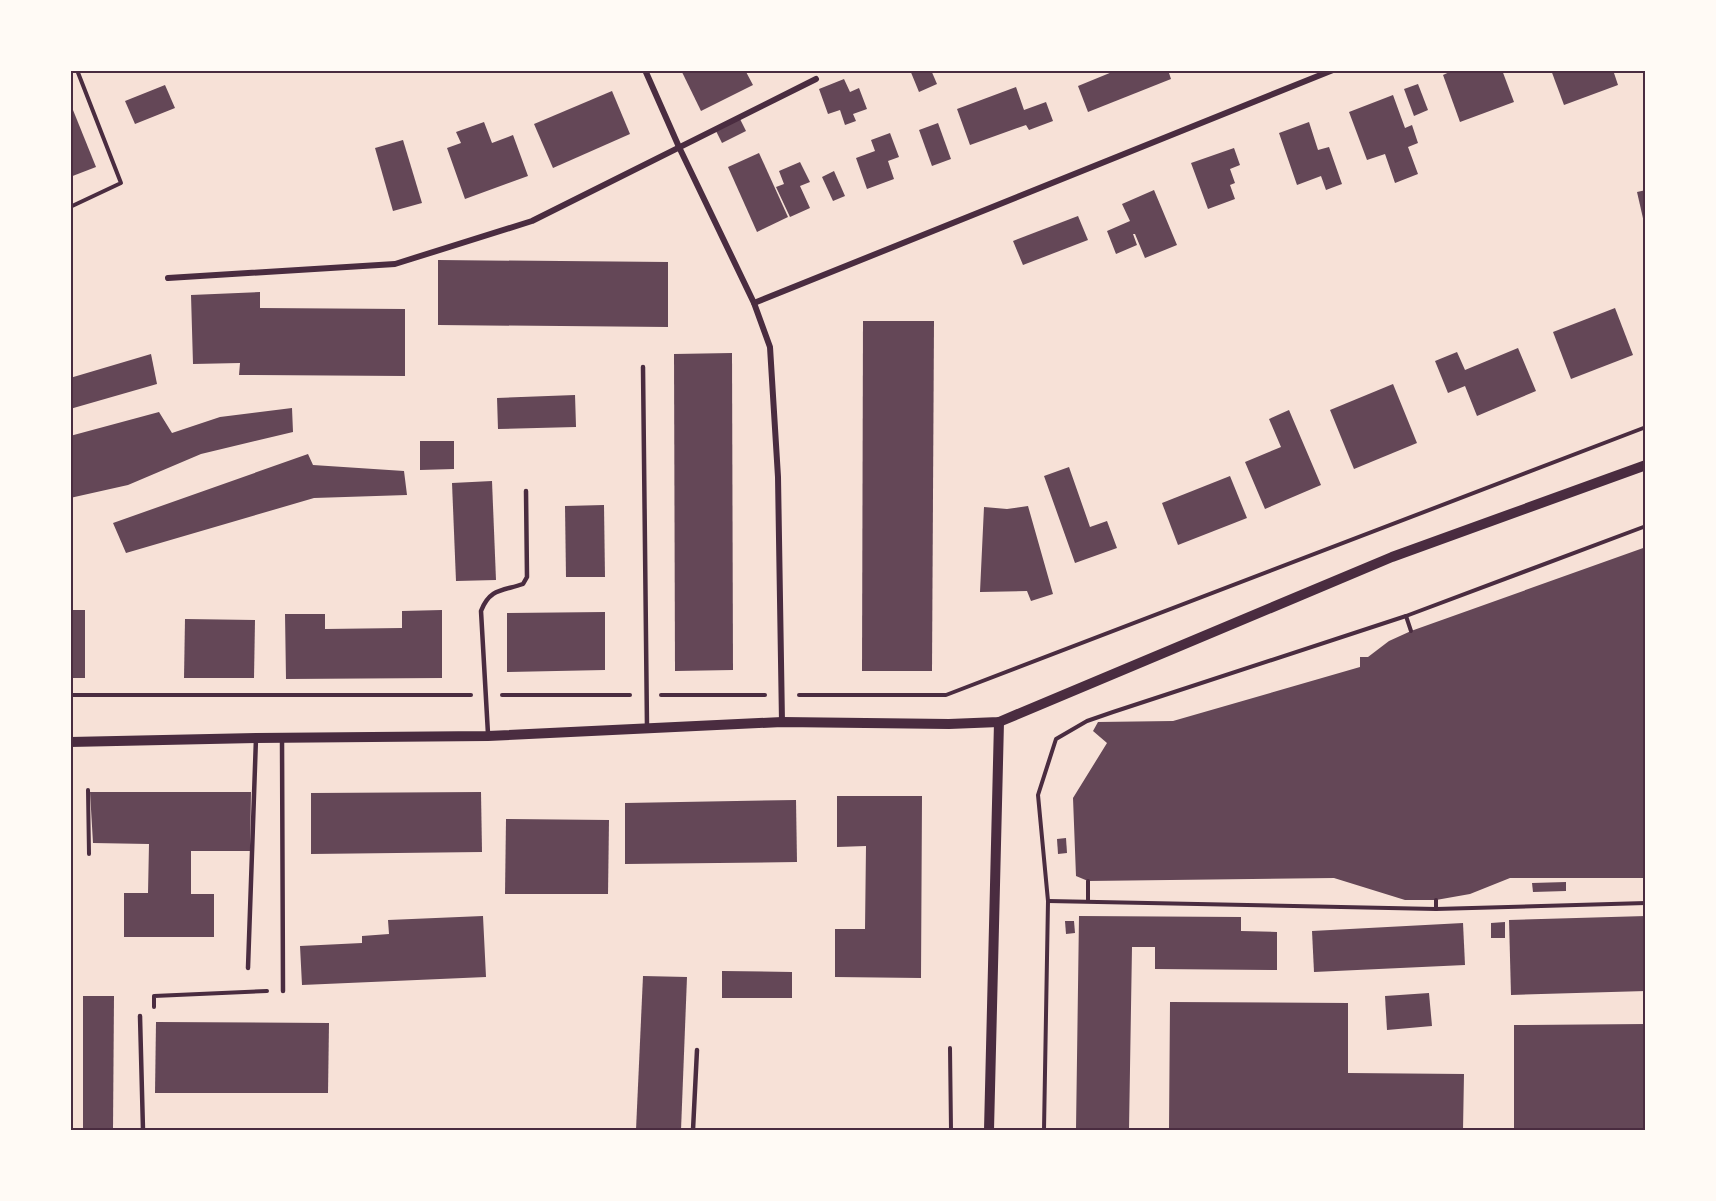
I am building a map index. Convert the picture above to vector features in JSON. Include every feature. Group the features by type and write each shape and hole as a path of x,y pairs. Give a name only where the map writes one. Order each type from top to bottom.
{"street":[{"path":"645,70 679,147 754,303 770,347 778,477 782,722"},
{"path":"754,303 1333,70"},
{"path":"168,278 395,264 532,221 816,79"},
{"path":"70,742 488,736 782,722 948,724 999,722 1392,557 1646,465"},
{"path":"989,1131 999,722"}],"lane":[{"path":"643,367 647,728"},
{"path":"488,736 481,611 486,599 492,594 524,584 527,577 526,491"},
{"path":"248,968 256,738"},
{"path":"282,738 283,991"},
{"path":"140,1016 143,1131"},
{"path":"693,1131 697,1050"}],"path":[{"path":"70,207 121,183 77,70"},
{"path":"70,694 946,695 1646,427"},
{"path":"1044,1131 1048,901 1038,795 1056,739 1087,721 1406,616 1646,526"},
{"path":"1406,616 1411,631"},
{"path":"88,790 89,854"},
{"path":"1088,881 1088,901"},
{"path":"1436,900 1436,909"},
{"path":"1048,901 1436,909 1646,903"},
{"path":"140,1016 154,1015 154,996 283,991"},
{"path":"950,1048 951,1131"}],"building":[{"path":"681,70 745,70 753,85 701,111"},
{"path":"910,70 931,70 937,84 919,92"},
{"path":"1117,70 1168,70 1171,79 1088,112 1078,86"},
{"path":"1454,70 1502,70 1514,102 1460,122 1443,75"},
{"path":"1551,70 1613,70 1618,85 1564,105"},
{"path":"844,79 850,92 859,88 867,109 853,114 856,121 845,125 840,110 828,114 819,89"},
{"path":"1418,84 1428,110 1414,116 1404,89"},
{"path":"165,85 175,108 135,124 125,101"},
{"path":"1016,87 1024,110 1046,102 1053,121 1029,130 1026,125 970,145 957,109"},
{"path":"612,91 630,134 553,168 534,124"},
{"path":"1393,95 1405,128 1412,125 1418,143 1408,147 1418,174 1395,183 1385,154 1367,160 1349,112"},
{"path":"73,110 96,167 70,177 70,111"},
{"path":"740,119 746,131 722,143 716,131"},
{"path":"484,122 492,143 513,135 528,176 465,199 447,148 461,143 456,132"},
{"path":"1309,122 1318,150 1329,147 1342,184 1326,190 1321,176 1297,185 1279,133"},
{"path":"938,123 951,159 932,166 919,130"},
{"path":"890,133 899,157 888,161 894,179 867,189 856,158 875,151 871,140"},
{"path":"403,140 422,203 393,211 375,148"},
{"path":"1234,148 1240,165 1230,169 1235,183 1230,185 1235,199 1208,209 1191,163"},
{"path":"759,153 788,217 757,232 728,167"},
{"path":"800,162 810,182 800,186 810,208 790,217 776,187 784,184 779,171"},
{"path":"834,171 845,196 833,201 822,177"},
{"path":"1154,190 1177,245 1145,258 1133,234 1137,245 1116,254 1107,231 1130,221 1122,204"},
{"path":"1646,190 1646,227 1645,227 1637,192"},
{"path":"1078,216 1088,240 1023,265 1013,241"},
{"path":"438,260 668,262 668,327 438,325"},
{"path":"260,292 260,308 405,309 405,376 239,375 240,363 193,364 191,295"},
{"path":"1615,308 1633,355 1571,379 1553,332"},
{"path":"863,321 934,321 932,671 862,671"},
{"path":"1518,348 1536,391 1477,416 1465,386 1448,393 1435,361 1457,352 1465,370"},
{"path":"732,353 733,670 675,671 674,354"},
{"path":"151,354 157,384 70,409 70,378"},
{"path":"1393,384 1417,443 1354,469 1330,410"},
{"path":"575,395 576,427 498,429 497,398"},
{"path":"292,408 293,432 201,454 128,485 70,498 70,436 159,412 172,433 220,417"},
{"path":"1289,410 1321,485 1265,509 1245,462 1281,447 1269,419"},
{"path":"420,441 454,441 454,469 420,470"},
{"path":"308,454 313,465 404,471 407,495 314,498 126,553 113,523"},
{"path":"1069,467 1090,527 1107,521 1117,548 1075,563 1044,476"},
{"path":"1230,476 1247,518 1178,545 1162,503"},
{"path":"492,481 496,580 456,581 452,483"},
{"path":"604,505 605,577 566,577 565,506"},
{"path":"1028,506 1053,594 1031,601 1027,591 980,592 984,507 1007,509"},
{"path":"1646,547 1646,878 1510,878 1470,894 1436,900 1405,900 1334,878 1088,881 1076,876 1073,798 1107,743 1093,731 1098,722 1173,721 1360,667 1360,657 1368,657 1389,641 1411,631"},
{"path":"70,610 85,610 85,678 70,678"},
{"path":"442,610 442,678 286,679 285,614 325,614 325,629 402,628 402,611"},
{"path":"605,612 605,670 507,672 507,613"},
{"path":"185,619 255,620 254,678 184,678"},
{"path":"90,792 251,792 250,851 191,851 191,894 214,894 214,937 124,937 124,893 148,893 149,844 93,843"},
{"path":"481,792 482,852 311,854 311,793"},
{"path":"837,796 922,796 921,978 835,977 835,929 865,929 866,846 837,847"},
{"path":"796,800 797,862 625,864 625,803"},
{"path":"506,819 609,820 608,894 505,894"},
{"path":"1066,838 1067,853 1058,854 1057,839"},
{"path":"1566,882 1566,891 1533,892 1532,883"},
{"path":"483,916 486,977 302,985 300,946 362,943 362,936 389,934 388,920"},
{"path":"1079,916 1241,917 1241,931 1277,932 1277,970 1155,969 1155,947 1132,947 1129,1130 1076,1130"},
{"path":"1646,916 1646,991 1511,995 1509,920"},
{"path":"1065,921 1074,921 1075,933 1066,934"},
{"path":"1505,922 1505,938 1491,938 1491,923"},
{"path":"1463,923 1465,965 1314,972 1312,931"},
{"path":"722,971 792,972 792,998 722,998"},
{"path":"643,976 687,977 681,1130 636,1130"},
{"path":"1429,993 1432,1026 1387,1030 1385,996"},
{"path":"83,996 114,996 113,1130 83,1130"},
{"path":"1170,1002 1348,1003 1348,1073 1464,1074 1463,1130 1169,1130"},
{"path":"156,1022 329,1023 328,1093 155,1093"},
{"path":"1646,1024 1646,1130 1514,1130 1514,1025"}]}
